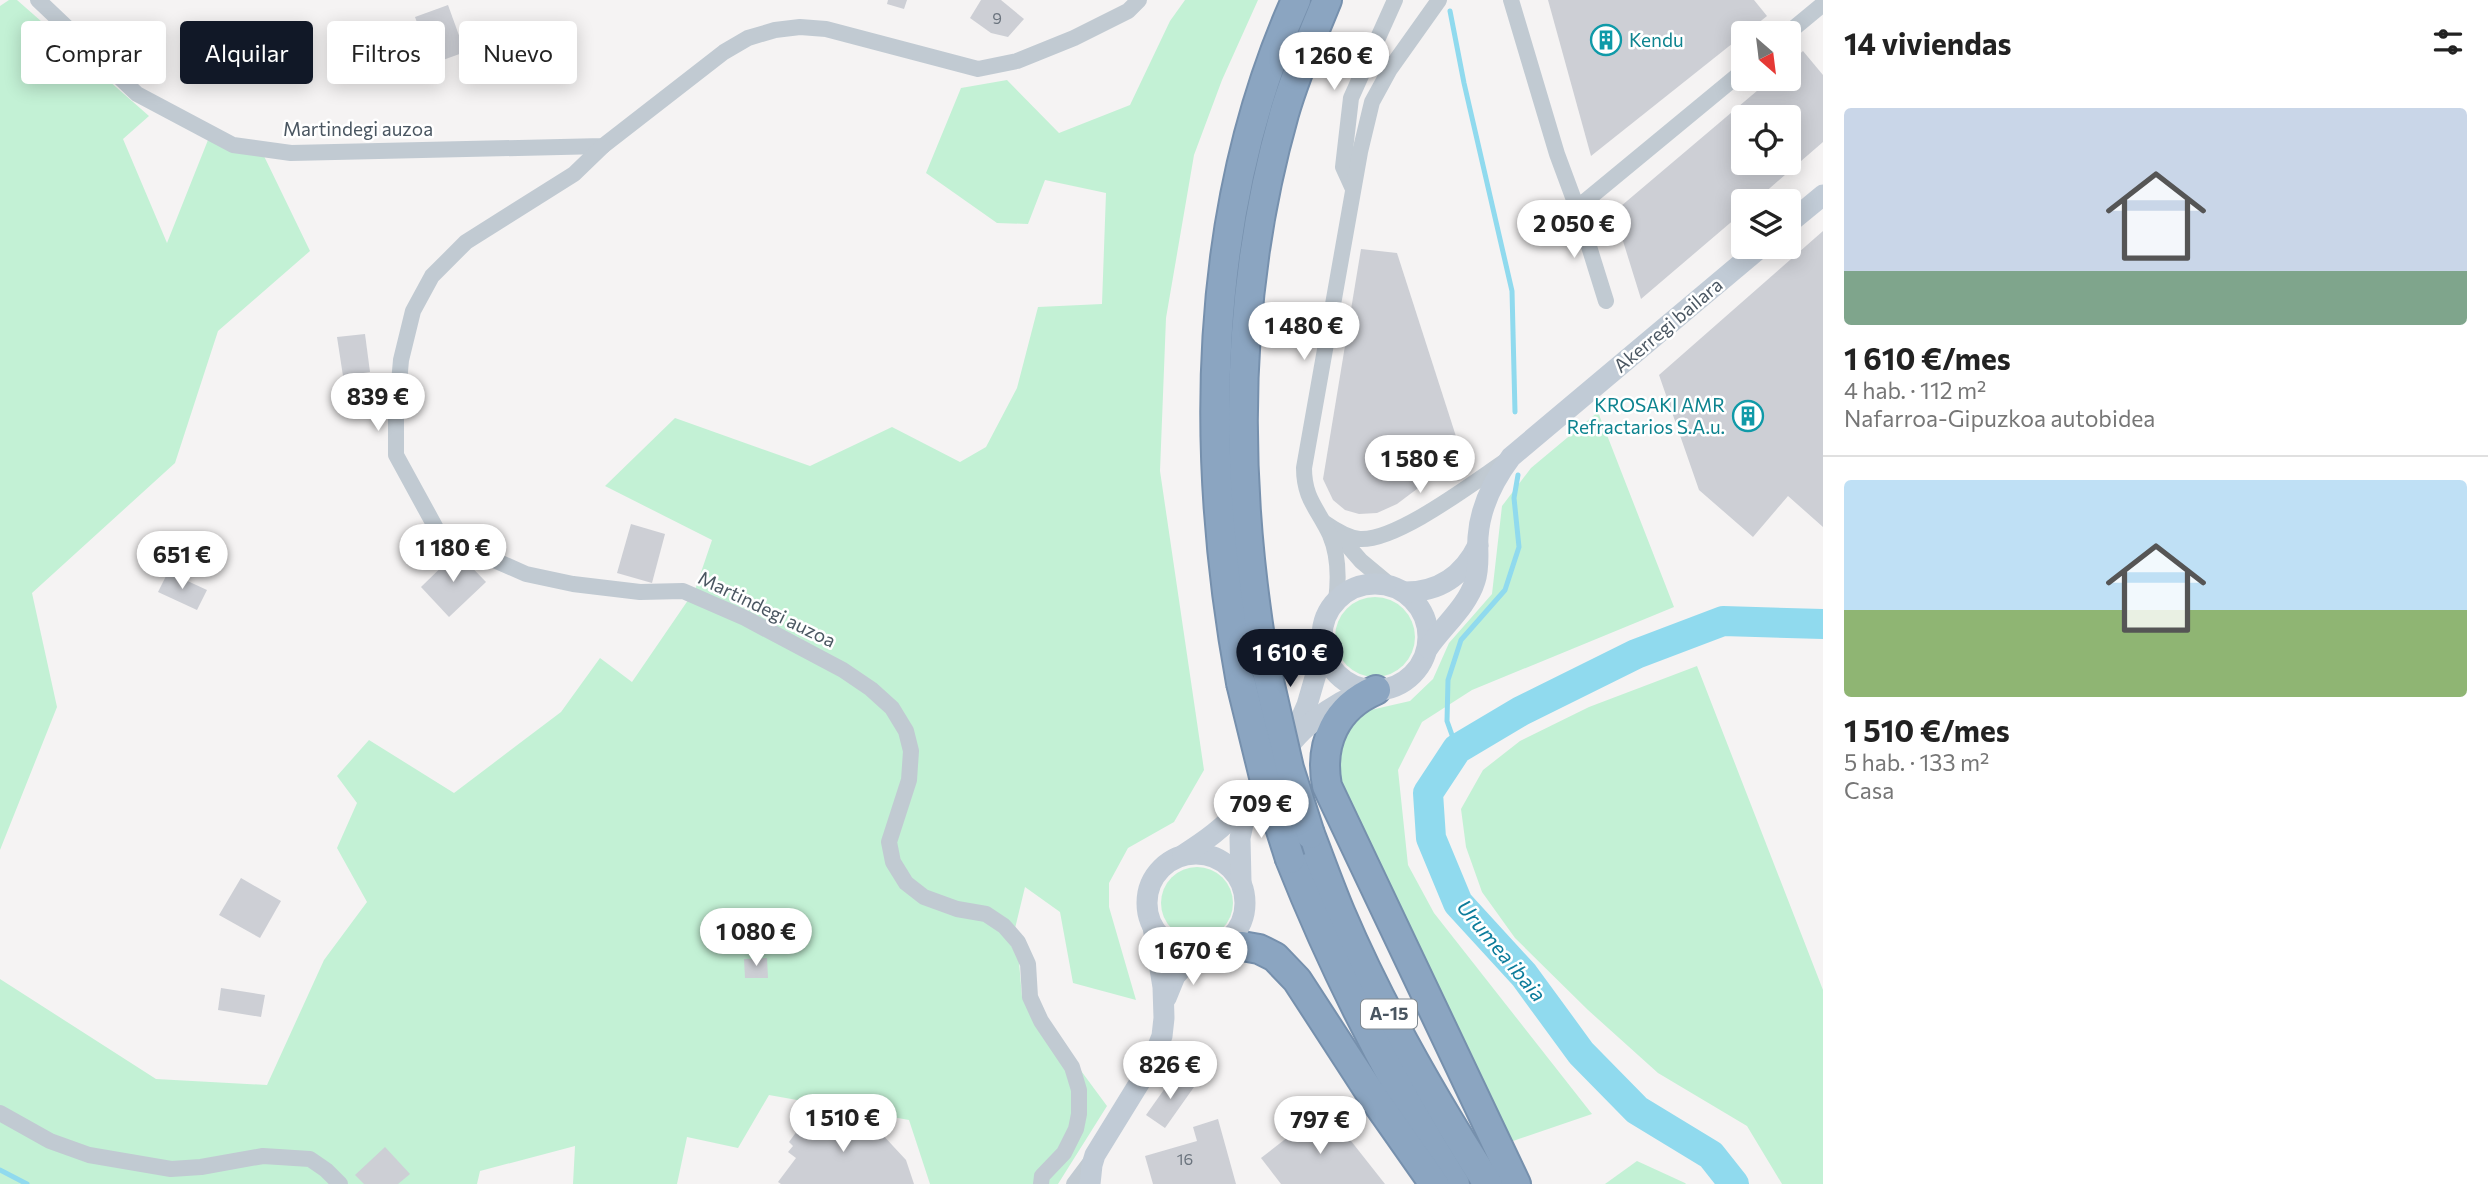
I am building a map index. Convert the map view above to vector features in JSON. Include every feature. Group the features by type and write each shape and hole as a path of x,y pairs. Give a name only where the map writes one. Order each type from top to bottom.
{"highway":[{"name":"A-15","path":"1296,0 1277,42 1257,107 1234,201 1222,279 1216,370 1215,452 1220,541 1231,626 1241,683 1264,777 1290,859 1317,928 1368,1035 1455,1184"},
{"name":"A-15","path":"1327,0 1284,113 1262,205 1249,283 1241,450 1247,539 1262,650 1290,768 1310,834 1340,914 1399,1033 1488,1184"},
{"path":"1372,690 1336,721 1324,759 1327,786 1516,1184"},
{"path":"1206,950 1242,946 1259,949 1275,957 1297,980 1373,1097 1434,1184"}],"main road":[{"path":"1801,213 1823,195"},
{"name":"Akerregi bailara","path":"1427,648 1461,608 1472,589 1478,568 1479,529 1486,498 1511,457 1747,259"},
{"path":"1090,1184 1095,1155 1158,1051 1162,1036 1164,1007 1161,967 1147,899 1158,872 1219,830 1250,796 1290,742 1307,705 1323,650 1322,629 1325,619 1336,601 1362,585 1428,590 1448,581 1466,566 1478,545"},
{"path":"1290,742 1326,711 1372,690 1391,688 1409,677 1423,661 1429,637 1425,617 1420,607 1398,589"},
{"path":"1323,650 1328,661 1344,680 1372,690"},
{"path":"1164,1007 1175,976 1206,950 1234,933 1244,912 1240,838 1250,796"},
{"path":"1182,856 1196,854 1222,861 1233,870 1241,882"},
{"path":"1153,927 1172,945 1184,950 1206,950"}],"street":[{"name":"Martindegi auzoa","path":"38,0 137,94 233,145 291,153 603,146"},
{"name":"Martindegi auzoa","path":"1041,1184 1042,1176 1064,1153 1076,1129 1079,1090 1072,1067 1041,1021 1030,997 1028,964 1018,942 1004,926 986,914 957,909 924,897 906,883 892,862 889,842 909,780 911,751 906,731 892,708 844,670 745,618 683,591 640,593 573,584 526,573 460,545 437,530 396,455 396,417 401,360 413,311 432,276 466,242 574,174 603,146 724,52 748,37 800,27 826,29 978,69 1017,61 1074,38 1128,11 1139,0"},
{"path":"1353,189 1343,167 1351,98 1395,0"},
{"path":"1398,589 1362,561 1328,526 1308,498 1304,468 1353,189 1372,102 1391,69 1439,0"},
{"path":"1511,0 1557,154 1606,301"},
{"path":"1801,22 1823,4"},
{"path":"1577,208 1731,81"},
{"path":"1328,526 1360,539 1396,531 1511,457"},
{"path":"1328,526 1337,560 1336,601"},
{"path":"0,1113 50,1141 89,1155 171,1169 201,1167 263,1156 310,1159 341,1184"},
{"path":"1074,1184 1095,1155"}],"green space":[{"path":"9,0 17,0 41,21 21,21 21,84 113,84 149,116 123,139 167,243 208,140 263,154 310,251 218,331 175,463 32,593 57,707 0,850 0,6"},
{"path":"1185,0 1258,0 1222,80 1194,155 1166,318 1160,471 1204,770 1174,822 1128,848 1109,883 1109,907 1136,1000 1073,983 1060,912 1025,887 1011,945 1019,962 1022,997 1041,1033 1076,1064 1107,1106 1058,1184 930,1184 909,1120 769,1095 738,1148 687,1137 677,1184 573,1184 575,1146 480,1171 477,1184 0,1184 0,979 156,1079 267,1085 324,960 367,902 337,848 357,803 337,776 369,740 454,793 561,712 600,658 632,682 695,590 712,540 605,486 675,418 810,466 892,427 960,462 986,447 1017,388 1038,307 1102,304 1106,193 1045,180 1028,224 997,223 926,173 961,88 1007,80 1059,133 1130,105 1170,21"},
{"path":"1598,412 1674,607 1472,690 1422,722 1398,770 1408,865 1434,913 1592,1114 1510,1142 1356,825 1341,782 1338,760 1344,730 1362,712 1410,701 1433,679 1449,643 1492,594 1502,506 1531,468"},
{"path":"1375,597 1390,600 1403,609 1412,622 1415,637 1412,652 1403,665 1390,674 1375,677 1360,674 1347,665 1338,652 1335,637 1338,622 1347,609 1360,600"},
{"path":"1697,666 1823,990 1823,1184 1782,1184 1747,1126 1658,1073 1588,1010 1515,938 1482,892 1466,847 1461,809 1483,770 1520,741 1589,707"},
{"path":"1197,867 1211,870 1223,877 1230,889 1233,903 1230,917 1223,929 1211,936 1197,939 1183,936 1171,929 1164,917 1161,903 1164,889 1171,877 1183,870"},
{"path":"1637,1161 1685,1183 1686,1184 1605,1184"}],"building":[{"path":"888,0 907,0 904,9 887,4"},
{"path":"981,0 1001,0 1024,19 1008,37 991,33 970,18"},
{"name":"Kendu","path":"1548,0 1754,0 1767,16 1761,21 1731,21 1731,45 1591,156"},
{"path":"448,5 459,35 459,54 445,59 445,21 416,21 415,17"},
{"path":"1803,51 1823,75 1823,142 1801,161 1801,105 1740,105 1757,91 1801,91"},
{"path":"1731,113 1731,175 1785,175 1769,189 1731,189 1731,222 1641,299 1614,212"},
{"name":"KROSAKI AMR Refractarios S.A.u.","path":"1823,231 1823,527 1788,496 1753,537 1699,490 1659,375 1791,259 1801,259 1801,250"},
{"path":"1361,249 1397,253 1462,455 1397,504 1377,513 1359,514 1345,510 1333,500 1323,479"},
{"path":"365,334 370,372 343,376 337,337"},
{"path":"631,524 665,534 652,583 617,573"},
{"path":"457,552 486,582 449,617 421,587"},
{"path":"168,572 207,590 197,610 158,592"},
{"path":"241,878 281,901 260,938 219,915"},
{"path":"767,958 768,978 745,978 744,959"},
{"path":"221,988 265,995 261,1017 218,1010"},
{"path":"1175,1074 1194,1087 1165,1128 1146,1115"},
{"path":"804,1107 851,1125 857,1114 880,1132 906,1160 914,1184 778,1182 796,1158 788,1152 793,1146 789,1142 805,1120 798,1115"},
{"path":"1325,1108 1385,1184 1281,1184 1261,1158"},
{"path":"1218,1119 1236,1184 1153,1184 1145,1156 1197,1141 1193,1127"},
{"path":"385,1147 410,1174 398,1184 364,1184 355,1175"}],"waterway":[{"path":"1450,11 1512,291 1515,412"},
{"path":"1457,749 1447,721 1448,680 1461,640 1505,590 1519,547 1514,498 1518,475"},
{"name":"Urumea ibaia","path":"1734,1184 1711,1155 1637,1110 1581,1053 1524,975 1458,903 1431,838 1428,793 1457,749 1521,711 1636,654 1723,621 1823,624"},
{"path":"0,1170 27,1184"}],"place":[{"name":"Kendu","path":"1606,40"},
{"name":"KROSAKI AMR Refractarios S.A.u.","path":"1748,416"}]}
